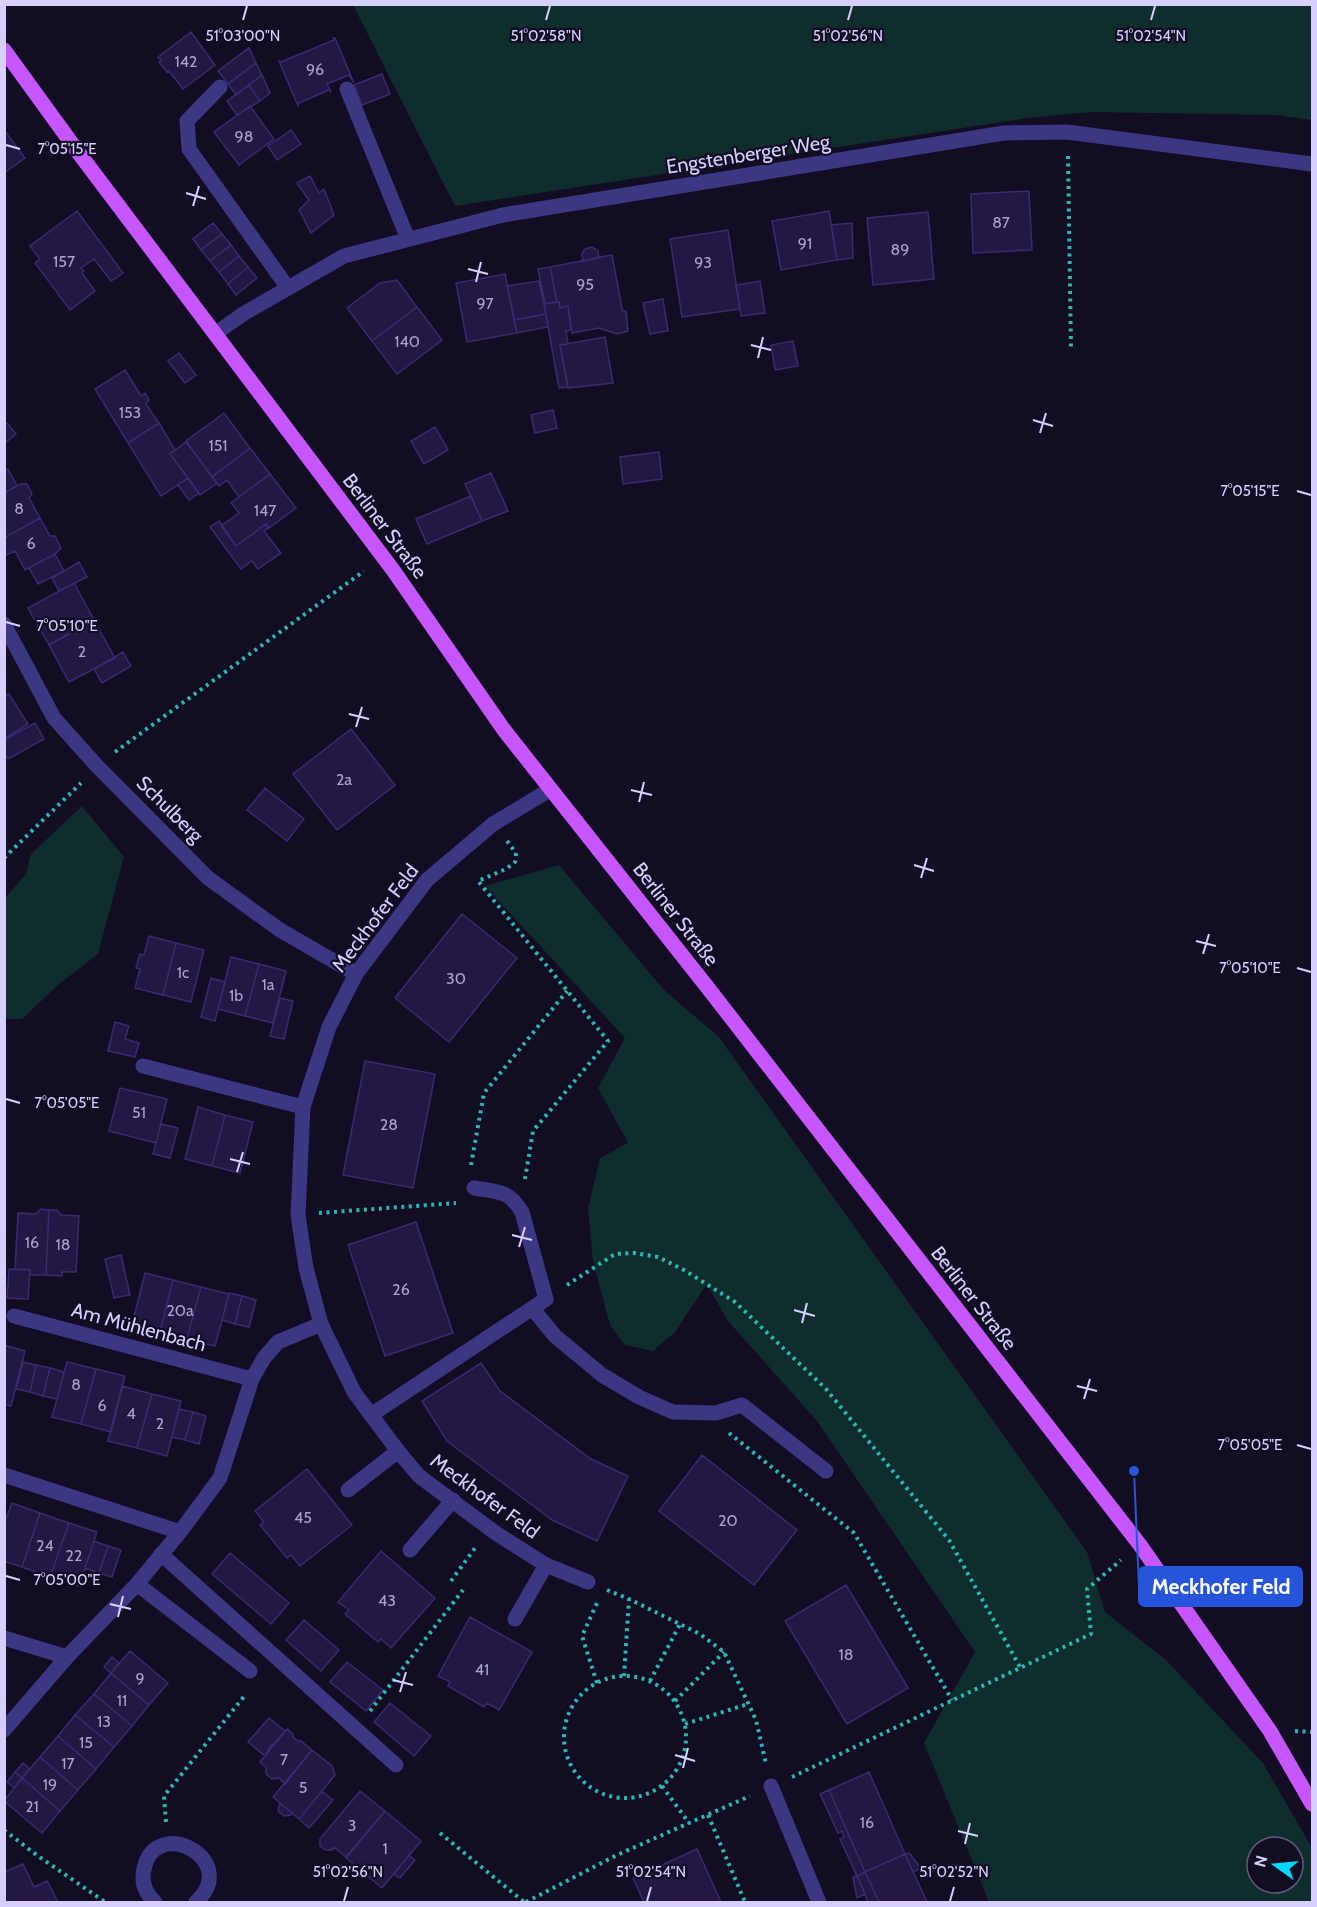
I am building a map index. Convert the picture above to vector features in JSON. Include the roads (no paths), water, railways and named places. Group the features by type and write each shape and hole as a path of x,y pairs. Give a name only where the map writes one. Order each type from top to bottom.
{"main road":[{"name":"Berliner Straße","path":"4,50 383,557 504,730 1140,1545 1270,1731 1312,1804"}],"street":[{"path":"220,87 187,121 189,149 288,288"},
{"path":"347,89 408,239"},
{"name":"Engstenberger Weg","path":"215,334 243,314 344,256 408,239 503,215 1004,133 1067,132 1312,164"},
{"name":"Schulberg","path":"4,624 54,718 97,766 208,878 280,930 356,974"},
{"name":"Meckhofer Feld","path":"551,789 493,824 427,880 356,974 328,1027 303,1107 298,1215 306,1268 321,1324 354,1392 398,1451 418,1476 489,1528 546,1565 588,1582"},
{"path":"143,1066 303,1107"},
{"path":"371,1415 546,1299 522,1212 515,1200 503,1193 474,1188"},
{"path":"532,1308 555,1335 594,1368 639,1397 673,1412 716,1413 741,1405 826,1471"},
{"name":"Am Mühlenbach","path":"14,1316 252,1379"},
{"path":"4,1730 68,1657 137,1584 220,1478 252,1379 264,1358 278,1342 321,1324"},
{"path":"348,1490 398,1451"},
{"path":"4,1475 180,1532"},
{"path":"410,1550 453,1500"},
{"path":"161,1554 396,1765"},
{"path":"515,1619 546,1565"},
{"path":"137,1584 250,1671"},
{"path":"4,1638 68,1657"},
{"path":"771,1786 819,1902"},
{"path":"155,1902 144,1887 142,1876 144,1865 158,1848 168,1844 189,1847 199,1853 205,1862 208,1882 204,1893 196,1902"}],"place":[{"name":"Meckhofer Feld","path":"1134,1471"}]}
